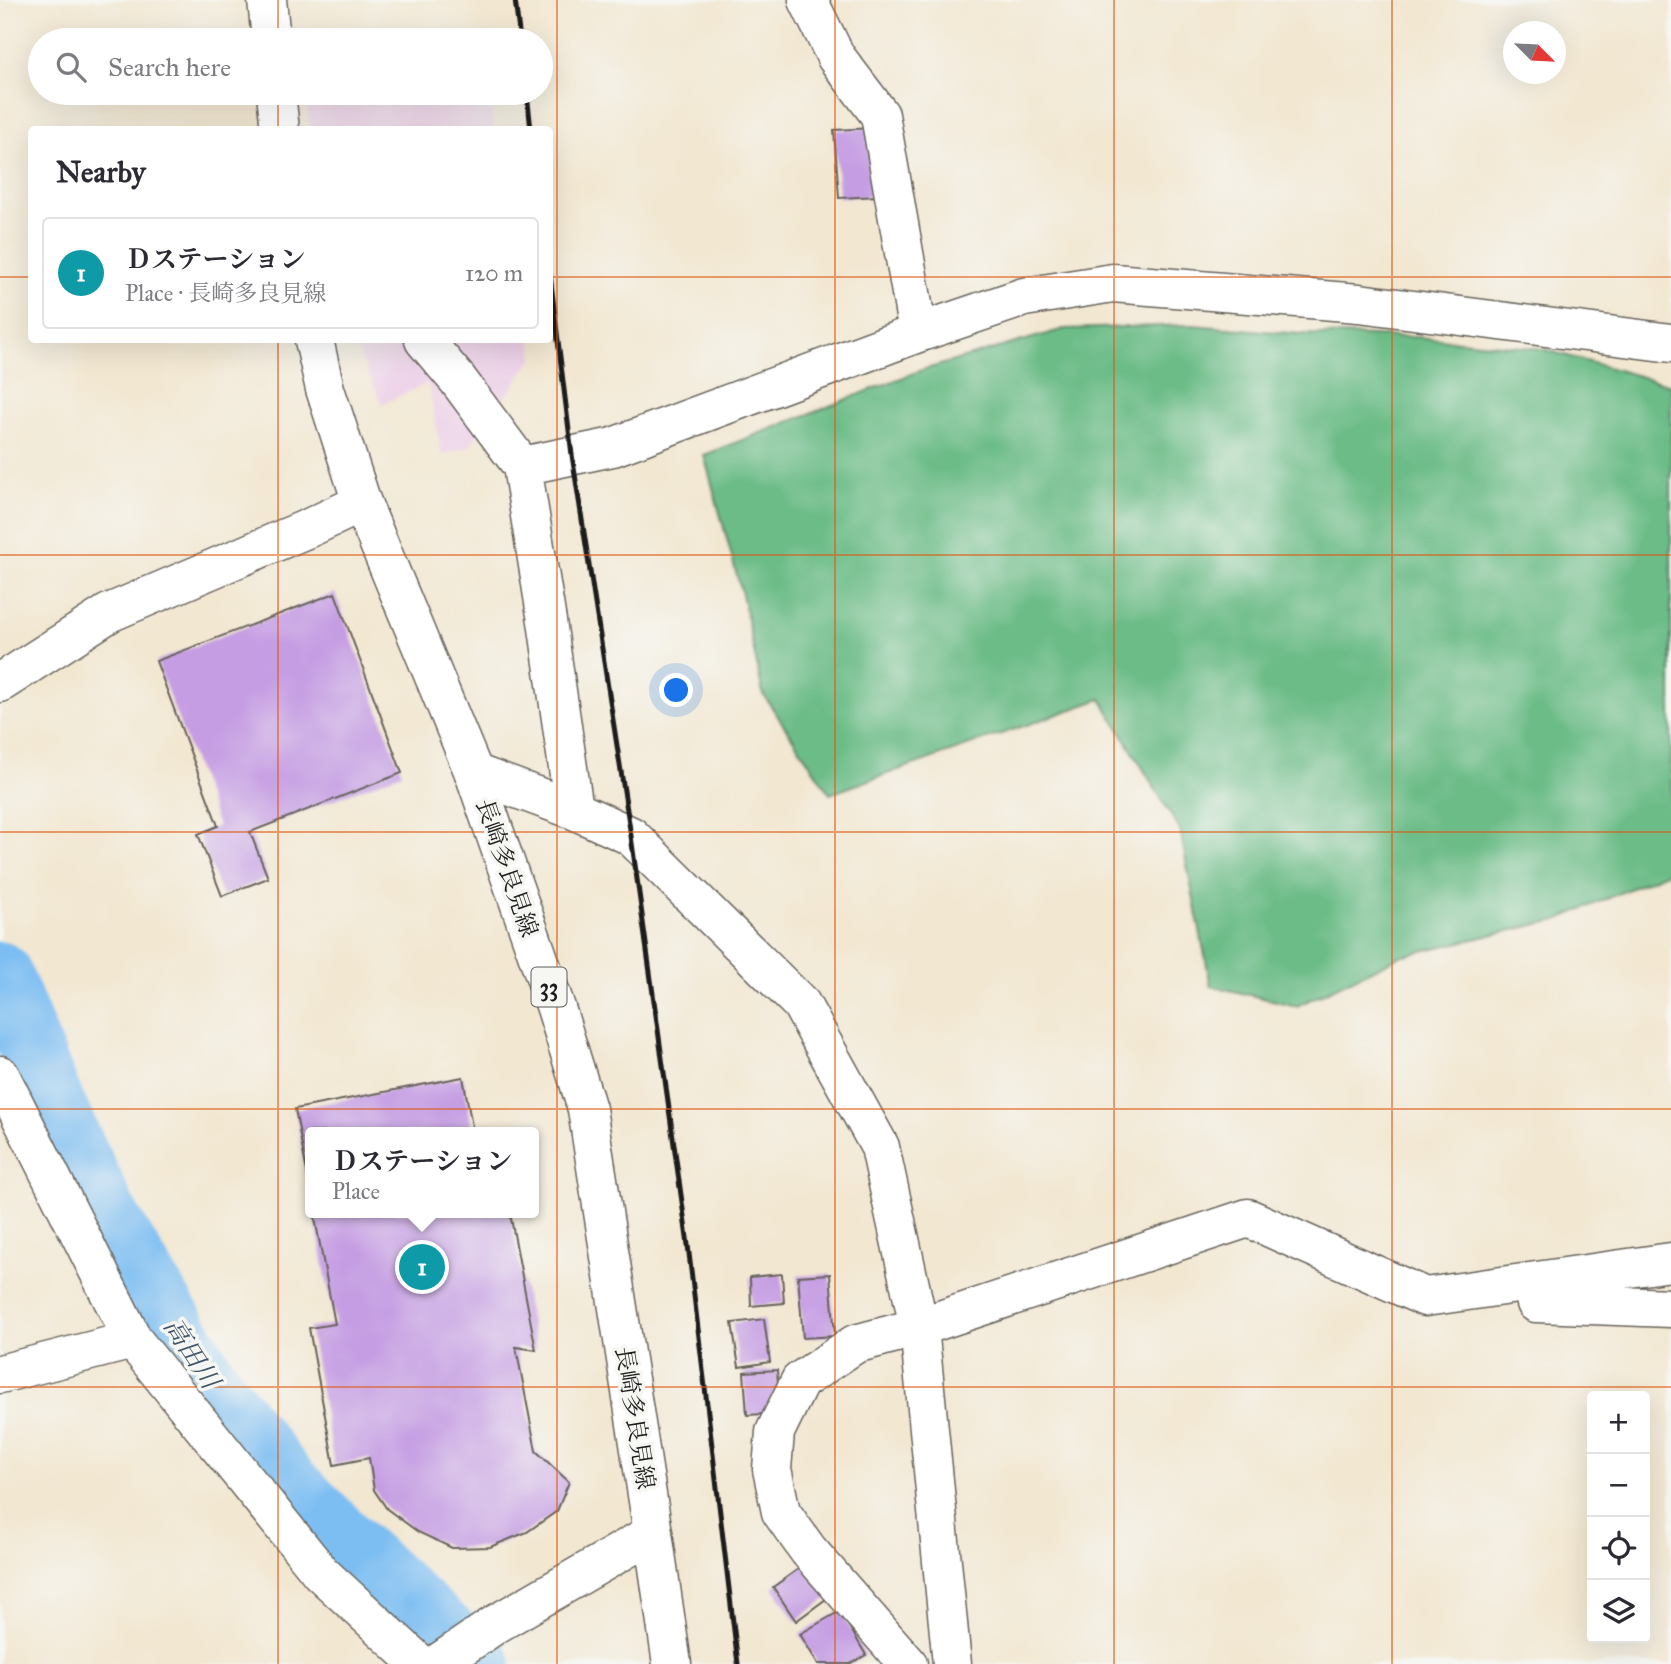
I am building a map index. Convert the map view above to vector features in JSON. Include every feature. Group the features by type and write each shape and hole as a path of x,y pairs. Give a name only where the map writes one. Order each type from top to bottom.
{"street":[{"path":"267,0 270,28"},
{"path":"808,0 836,57 880,115 918,333"},
{"path":"277,105 280,126"},
{"path":"522,466 613,447 918,333 1024,297 1113,283 1359,303 1671,343"},
{"name":"長崎多良見線","path":"315,343 325,389 362,503 474,773 556,1008 587,1109 672,1664"},
{"path":"427,343 458,380 522,466 574,810"},
{"path":"0,683 109,613 362,503"},
{"path":"474,773 574,810 631,836 801,1004 880,1147 919,1327 952,1664"},
{"path":"0,1075 133,1340 321,1573 420,1664"},
{"path":"908,1664 808,1550 781,1512 772,1469 775,1432 800,1381 855,1344 919,1327 1248,1219 1425,1297 1671,1262"},
{"path":"1531,1282 1535,1303 1671,1308"},
{"path":"0,1374 133,1340"},
{"path":"437,1664 496,1624 653,1533"}],"shaded area":[{"path":"307,105 490,105 494,126 310,126"},
{"path":"354,343 532,343 534,357 469,447 442,455 428,383 382,404"}],"green space":[{"path":"1193,325 1301,334 1418,337 1543,349 1671,385 1671,869 1557,920 1400,956 1297,1006 1211,986 1180,830 1101,699 830,794 763,694 742,594 704,455 919,371 1064,329"}],"building":[{"path":"874,128 878,196 839,198 834,130"},
{"path":"335,593 402,773 250,832 268,878 222,896 198,834 218,826 156,661"},
{"path":"463,1077 472,1127 305,1127 305,1162 295,1109"},
{"path":"315,1218 511,1218 536,1350 516,1347 536,1451 569,1482 557,1511 527,1532 490,1547 452,1548 418,1532 387,1509 374,1490 369,1458 334,1465 309,1328 335,1324"},
{"path":"782,1274 784,1303 751,1306 750,1277"},
{"path":"830,1274 835,1336 803,1338 798,1276"},
{"path":"764,1319 770,1362 739,1367 732,1323"},
{"path":"777,1370 780,1413 747,1415 744,1372"},
{"path":"807,1563 830,1596 796,1621 773,1587"},
{"path":"840,1611 866,1655 850,1664 818,1664 800,1634"}],"waterway":[{"name":"高田川","path":"0,973 53,1103 107,1216 206,1378 284,1479 349,1544 480,1664"}],"railway":[{"path":"515,0 518,28"},
{"path":"528,105 531,126"},
{"path":"553,300 572,455 631,836 688,1245 738,1664"}],"place":[{"name":"Ｄステーション","path":"422,1267"}]}
